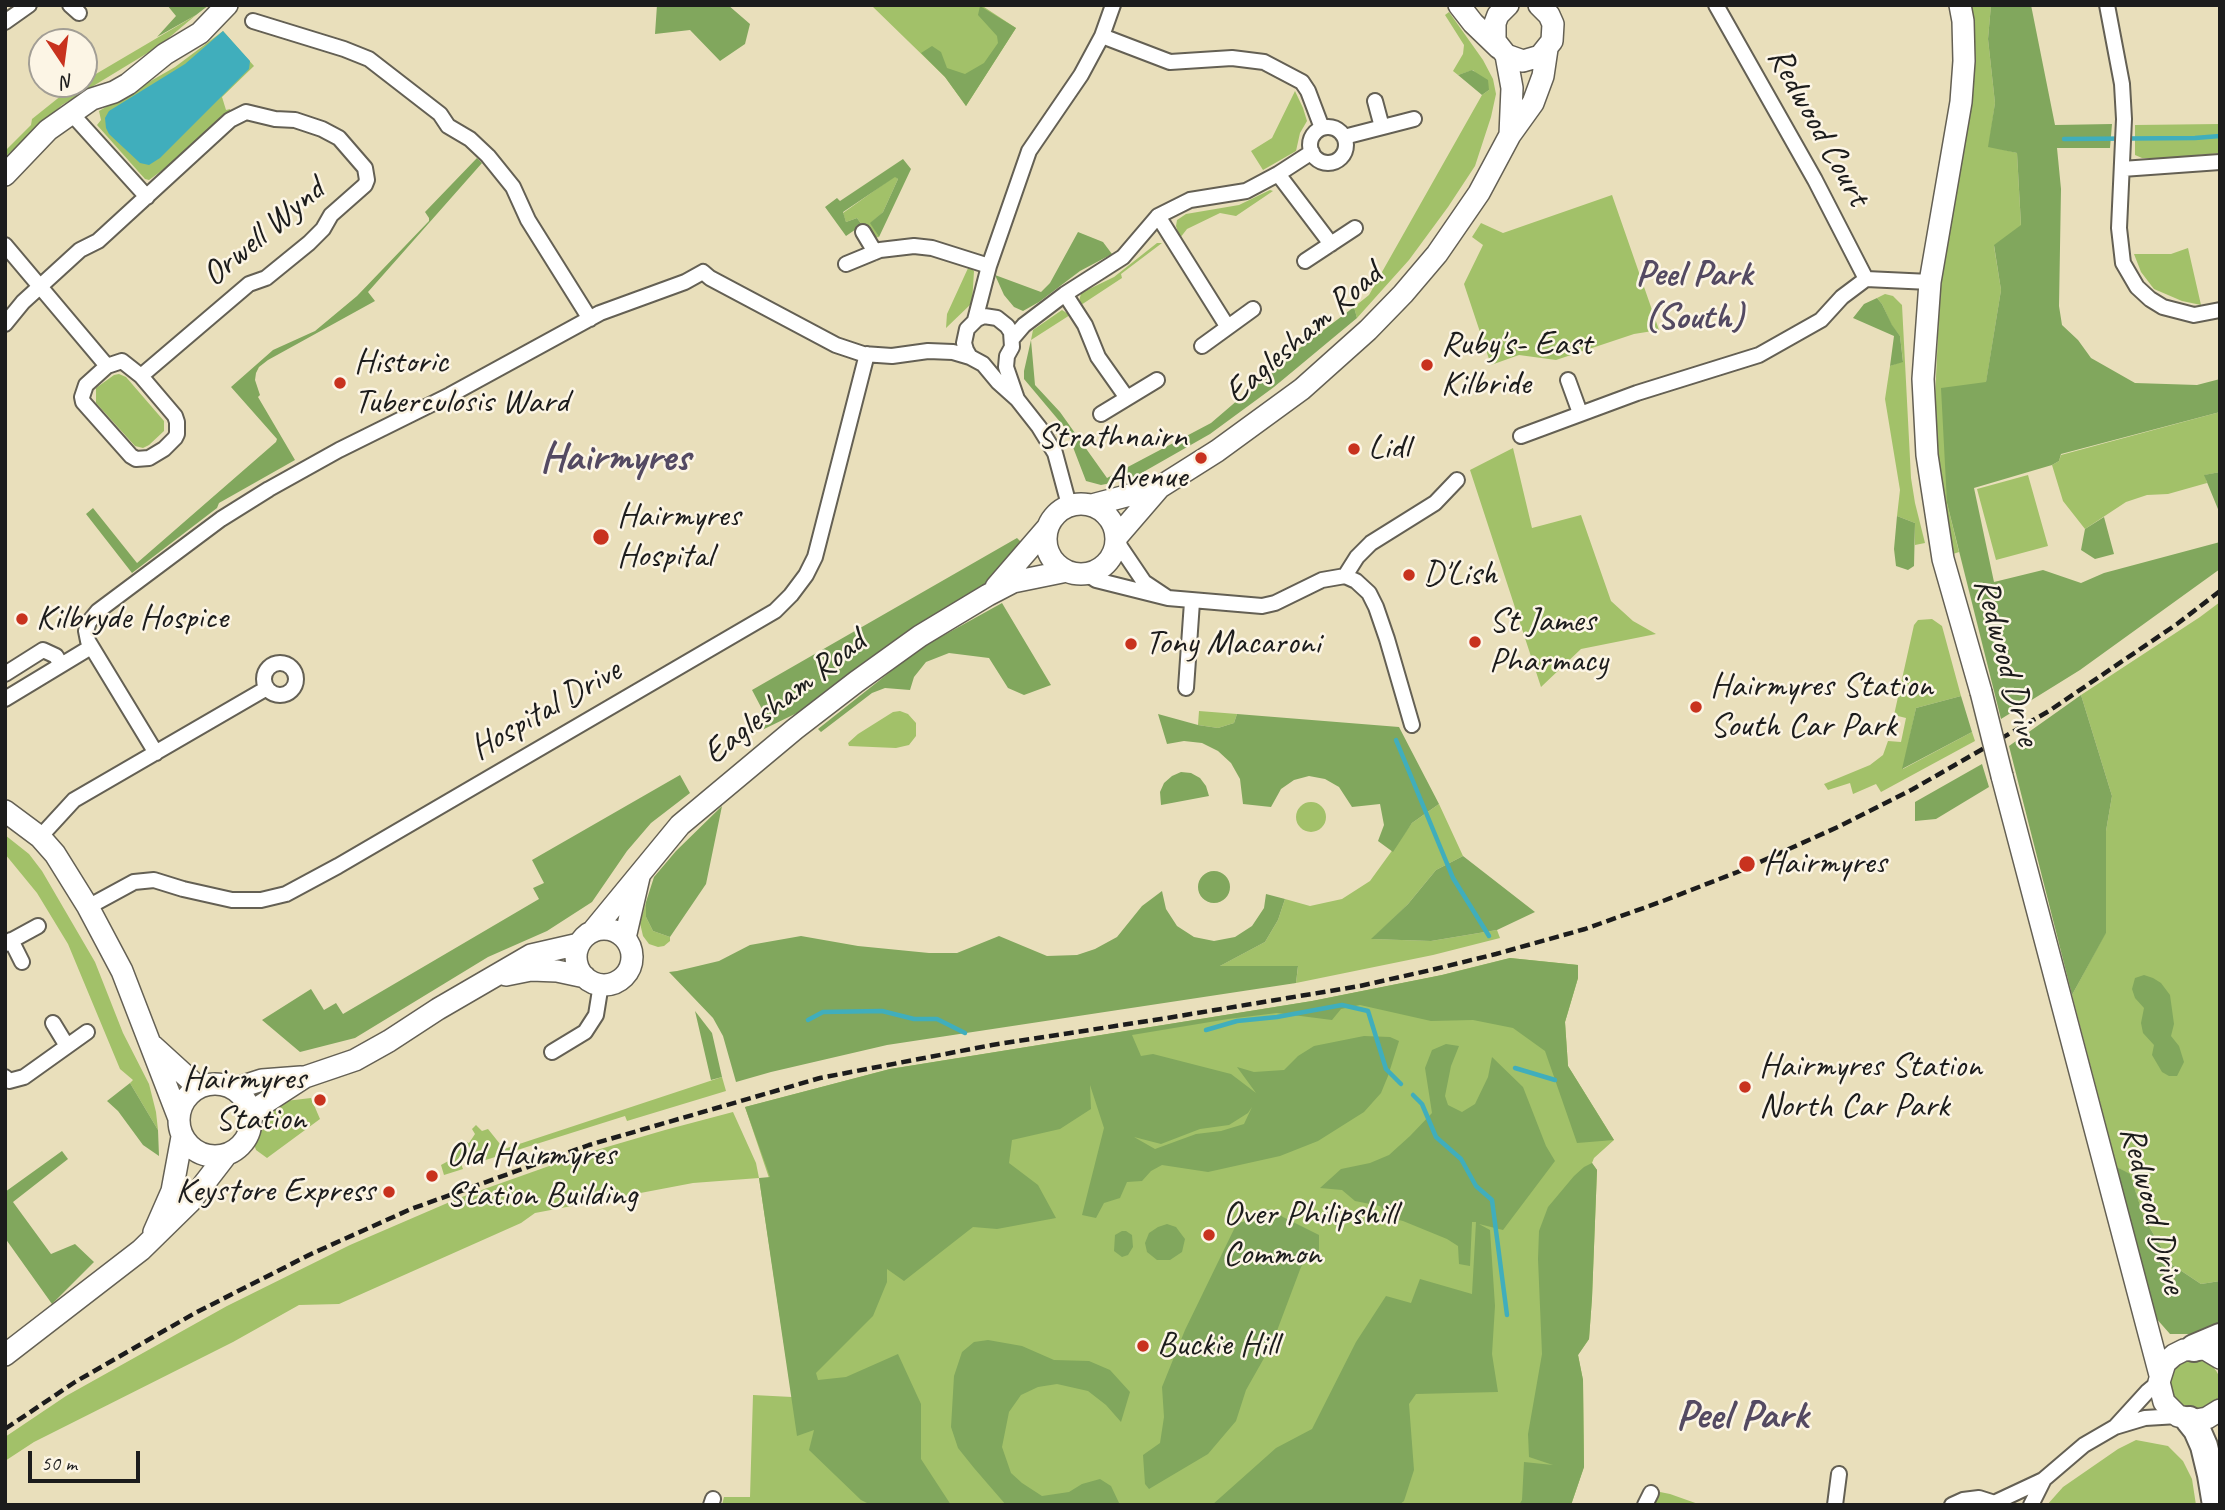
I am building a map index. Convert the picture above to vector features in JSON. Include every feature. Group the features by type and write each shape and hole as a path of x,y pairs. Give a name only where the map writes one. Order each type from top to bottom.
{"highway":[{"path":"2189,1349 2220,1337"},
{"path":"2184,1418 2197,1430 2204,1446 2216,1505"}],"main road":[{"path":"5,175 48,130 92,99 128,84 165,54 200,33 227,5"},
{"path":"1459,5 1472,23 1503,52 1523,61 1540,56 1547,50"},
{"name":"Eaglesham Road","path":"1508,5 1498,15 1494,32 1503,52 1511,88 1510,135"},
{"path":"1539,5 1549,15 1554,14"},
{"name":"Redwood Drive","path":"1960,5 1964,61 1961,102 1930,282 1923,379 1927,455 1943,559 1981,692 2147,1322 2160,1379 2160,1393 2164,1402 2184,1418"},
{"name":"Eaglesham Road","path":"1092,505 1160,487 1217,451 1295,395 1368,330 1403,294 1437,254 1479,193 1510,135 1532,103 1543,76 1547,50 1552,41 1554,14"},
{"name":"Eaglesham Road","path":"1116,540 1160,487"},
{"path":"1080,503 1103,510 1116,530 1113,554 1106,564 1096,571 1077,573 1052,559 1047,549 1047,528 1059,511 1069,505 1080,503"},
{"name":"Eaglesham Road","path":"989,595 1047,528"},
{"name":"Eaglesham Road","path":"585,938 680,825 795,729 920,636 1013,582 1077,573"},
{"path":"5,811 40,837 55,854 88,907 122,971 178,1116 182,1137 172,1191 151,1241"},
{"name":"Eaglesham Road","path":"625,938 639,875"},
{"path":"251,1112 305,1077 355,1060 390,1041 490,978 531,955 609,929 625,938 632,951 630,968 618,981 593,981 557,971 531,970 490,978"},
{"path":"585,938 577,962 593,981"},
{"path":"149,1042 198,1087"},
{"path":"234,1089 262,1080 305,1077"},
{"path":"178,1116 185,1098 198,1087 217,1083 242,1095 251,1112 249,1133 244,1142 227,1154 207,1156 197,1152 182,1137"},
{"path":"5,1355 151,1241 190,1202 227,1154"},
{"name":"Redwood Drive","path":"2147,1322 2158,1336 2189,1349 2205,1349 2220,1358"},
{"path":"2160,1379 2165,1363 2174,1355 2189,1349"},
{"path":"2184,1418 2207,1418 2219,1412"}],"street":[{"path":"5,22 29,5"},
{"path":"975,320 989,266 1029,151 1081,75 1102,36 1113,5"},
{"name":"Redwood Court","path":"1716,5 1815,180 1866,279"},
{"path":"2107,5 2122,84 2124,121 2119,228 2120,251 2127,272 2137,287 2163,307 2186,315 2220,310"},
{"path":"253,21 369,59 440,114 448,126 470,139 513,187 528,220 590,319"},
{"path":"1102,36 1170,62 1232,58 1264,62 1301,82 1308,91 1322,128"},
{"path":"1374,101 1382,127"},
{"name":"Orwell Wynd","path":"5,324 23,302 80,250 98,241 230,120 246,112 275,119 295,120 332,133 350,148 367,174 365,185 331,215 323,229 309,243 265,278 249,284 141,376"},
{"path":"71,113 147,197"},
{"path":"1344,137 1414,119"},
{"path":"1322,128 1332,128 1344,137 1345,149 1334,162 1322,162 1312,152 1313,134 1322,128"},
{"path":"1017,399 1006,367 1007,355 1013,339 1037,314 1123,257 1158,216 1190,200 1246,191 1312,152"},
{"path":"2122,169 2220,162"},
{"path":"1278,174 1331,244"},
{"path":"1158,216 1227,326"},
{"path":"1305,261 1355,228"},
{"path":"863,232 875,252"},
{"path":"5,245 107,366"},
{"path":"846,264 875,252 897,247 932,248 989,266"},
{"path":"156,753 91,647 86,631 98,611 221,519 270,489 590,319 638,298 685,282 703,272 836,345 867,354 892,356 929,351 953,352 976,361 998,363 1007,355"},
{"path":"1521,436 1580,413 1759,355 1821,320 1842,297 1866,279 1930,282"},
{"path":"985,282 1000,319 1011,332 1013,339"},
{"path":"1065,294 1085,325 1098,357 1127,398"},
{"path":"1202,346 1253,309"},
{"path":"1037,314 1000,319 984,316 975,320 967,329 964,343 976,361 1017,399 1039,427 1055,453 1069,505"},
{"path":"929,351 965,334"},
{"name":"Hospital Drive","path":"88,907 134,882 154,880 232,900 261,900 286,894 775,611 791,596 815,557 867,354"},
{"path":"121,361 141,376 175,416 178,427 175,438 164,449 142,460 131,456 83,402 82,397 86,385 107,366 121,361"},
{"path":"1101,414 1157,380"},
{"path":"1568,380 1580,413"},
{"path":"1345,576 1370,543 1435,503 1457,480"},
{"path":"1116,540 1144,582 1168,598"},
{"path":"1077,573 1168,598 1262,606 1275,603 1322,580 1345,576 1356,581 1368,593 1376,607 1412,725"},
{"path":"1186,688 1192,602"},
{"path":"5,699 91,647"},
{"path":"5,674 43,650 56,656 61,665"},
{"path":"40,837 74,800 267,688"},
{"path":"22,962 8,942 38,926"},
{"path":"552,1052 585,1032 596,1015 593,981"},
{"path":"53,1023 67,1046"},
{"path":"5,1077 9,1081 24,1077 88,1032"},
{"path":"2115,1427 2160,1379"},
{"path":"1952,1505 1979,1498 1998,1503 2043,1480 2084,1445 2115,1427 2144,1418 2184,1418"},
{"path":"1835,1505 1839,1474"},
{"path":"2031,1505 2043,1480"}],"green space":[{"path":"167,5 209,5 157,37 176,16"},
{"path":"657,5 728,5 750,24 745,44 720,61 690,30 655,34"},
{"path":"871,5 981,5 1016,28 966,106 945,77"},
{"path":"1971,5 1991,5 1988,39 1995,103 1989,146 2017,153 2021,226 1994,246 2001,290 1986,383 1947,503 1959,552 1953,554 1940,487 1934,419 1940,292 1959,168"},
{"path":"1991,5 2031,5 2055,125 2112,124 2110,148 2057,148 2061,189 2059,306 2062,325 2078,340 2091,358 2135,383 2197,385 2220,379 2220,412 2061,454 2059,461 2052,465 1974,488 1994,582 2043,570 2081,583 2104,573 2220,542 2220,569 2080,670 2001,719 1947,503 1941,388 1986,382 2001,290 1994,245 2021,225 2017,153 1988,147 1995,103 1988,39"},
{"path":"980,6 1016,28 966,106 945,77 921,53 932,46 941,52 947,68 965,74 984,63 998,43 997,36 978,15"},
{"path":"1449,12 1493,79 1496,94 1491,117 1475,166 1448,207 1409,260 1357,318 1354,307 1369,295 1482,95 1489,90 1473,70 1458,75 1453,71 1463,54 1464,45 1445,15"},
{"path":"196,15 159,46 98,83 98,73"},
{"path":"223,31 254,66 222,97 226,110 230,109 231,114 169,170 164,169 149,180 145,179 97,125 101,120 99,111 175,67"},
{"path":"1472,70 1488,80 1489,90 1482,95 1458,75"},
{"path":"1295,91 1307,121 1300,133 1296,151 1263,170 1251,151 1272,138"},
{"path":"58,98 74,98 62,105 5,157 5,151 31,125 32,119"},
{"path":"2220,124 2220,153 2167,158 2142,158 2135,155 2135,125"},
{"path":"477,158 482,163 368,292 375,301 259,367 255,380 260,395 258,397 295,460 219,503 217,508 132,573 86,514 93,508 137,563 276,442 277,439 231,387 273,350 315,331 357,296 429,221 425,212"},
{"path":"903,159 911,169 879,237 870,223 883,212 898,179 895,177 843,212 846,222 857,218 862,225 846,236 825,207 837,198 840,201"},
{"path":"895,176 898,179 883,212 871,223 879,237 875,238 866,224 862,225 857,218 846,222 843,213"},
{"path":"1273,191 1236,216 1220,213 1187,229 1180,238 1177,220 1186,214 1239,205"},
{"path":"1612,195 1659,330 1634,334 1556,360 1519,355 1491,365 1464,284 1483,245 1472,237 1481,223 1503,233"},
{"path":"1078,232 1103,242 1112,254 1080,271 1023,311 1014,307 1004,295 995,275 1041,292 1050,283"},
{"path":"1157,243 1162,243 1121,274 1122,278 1081,305 1081,293 1114,277"},
{"path":"2188,248 2201,305 2182,301 2154,289 2141,272 2134,254 2171,254"},
{"path":"969,266 974,271 972,303 946,328 947,314"},
{"path":"1885,294 1893,296 1902,305 1911,478 1925,543 1915,545 1915,523 1897,516 1900,490 1885,399 1890,366 1903,361 1900,336 1877,298"},
{"path":"1877,298 1900,336 1903,362 1890,366 1894,336 1853,318 1864,304"},
{"path":"1354,307 1357,318 1274,387 1210,434 1131,479 1101,485 1086,481 1066,429 1024,379 1031,340 1035,385 1060,412 1107,478 1211,423 1288,357"},
{"path":"1062,310 1070,315 1031,340 1033,330"},
{"path":"119,374 126,377 164,421 164,431 143,448 135,446 96,403 96,388"},
{"path":"2220,412 2220,472 2205,475 2207,483 2126,502 2085,529 2063,501 2052,465 2059,461 2061,455"},
{"path":"1513,448 1532,528 1581,515 1611,601 1633,621 1656,634 1581,649 1541,687 1470,470"},
{"path":"2220,472 2220,514 2204,475"},
{"path":"2028,475 2048,546 1996,560 1977,489"},
{"path":"1897,516 1915,523 1914,566 1908,570 1896,566 1894,549"},
{"path":"2104,517 2114,554 2095,559 2081,550 2085,529"},
{"path":"1017,538 1021,542 1000,569 979,589 909,630 797,713 760,731 752,717 763,711 752,690"},
{"path":"2220,602 2220,1281 2201,1284 2171,1264 2144,1218 2130,1175 2117,1167 2072,995 2106,932 2106,831 2112,796 2081,695"},
{"path":"1002,603 1051,685 1024,695 1008,688 989,658 949,653 926,662 914,677 910,690 885,688 872,693 821,732 818,729 919,649"},
{"path":"1932,619 1942,626 1961,696 1916,708 1903,769 1972,732 1975,741 1881,792 1876,784 1853,794 1850,783 1828,790 1824,784 1870,765 1883,755 1888,741 1901,742 1906,718 1894,715 1914,625 1918,620"},
{"path":"2081,695 2112,796 2106,831 2106,933 2072,995 2009,746"},
{"path":"1961,696 1972,732 1902,769 1916,708"},
{"path":"1199,711 1237,714 1234,723 1218,728 1198,725"},
{"path":"893,712 908,714 916,723 916,736 909,745 896,748 849,746 848,743 858,734"},
{"path":"1158,714 1218,728 1234,723 1237,714 1399,727 1439,804 1412,823 1393,852 1378,841 1384,825 1380,804 1352,807 1339,787 1325,779 1309,776 1294,780 1281,789 1271,807 1243,804 1240,779 1231,763 1218,751 1202,743 1184,741 1167,744"},
{"path":"1982,764 1989,787 1936,819 1915,821 1915,802"},
{"path":"1181,772 1200,778 1209,796 1161,805 1160,792 1164,783"},
{"path":"680,775 690,793 651,823 627,851 592,902 547,931 488,957 355,1038 300,1052 262,1020 311,989 324,1010 336,1003 343,1014 539,899 533,888 544,883 532,860"},
{"path":"1311,802 1317,803 1325,811 1325,823 1317,831 1311,832 1305,831 1297,823 1296,817 1297,811 1305,803"},
{"path":"1439,804 1463,856 1436,870 1408,904 1372,939 1431,941 1497,930 1500,938 1433,955 1296,983 1298,967 1218,967 1265,942 1278,920 1285,899 1310,906 1342,899 1370,881 1412,823"},
{"path":"722,806 706,884 670,937 653,931 646,917 646,902 654,877"},
{"path":"5,835 29,854 42,871 95,962 123,1033 149,1084 158,1130 130,1083 133,1080 120,1069 68,944 37,893 5,854"},
{"path":"1463,856 1535,912 1497,930 1431,941 1371,939 1408,904 1436,870"},
{"path":"1214,871 1225,876 1230,887 1225,898 1214,903 1203,898 1198,887 1203,876"},
{"path":"1162,891 1166,909 1177,926 1194,937 1214,941 1235,937 1252,926 1264,908 1266,894 1285,899 1278,920 1265,942 1220,966 1298,966 1296,983 887,1045 736,1082 723,1036 713,1018 669,972 719,961 750,945 801,936 858,946 957,953 999,936 1047,956 1077,955 1117,937 1142,906"},
{"path":"646,902 646,917 653,931 670,937 670,941 664,946 649,944 643,936 640,923"},
{"path":"1510,958 1578,965 1578,978 1565,1022 1568,1066 1614,1140 1592,1163 1597,1170 1592,1298 1589,1339 1578,1355 1583,1380 1584,1467 1571,1505 722,1505 724,1497 750,1497 753,1395 792,1397 759,1178 769,1178 745,1107 890,1069 1312,1001 1442,975"},
{"path":"1510,958 1578,965 1578,978 1565,1022 1568,1066 1614,1140 1577,1143 1545,1051 1513,1028 1473,1020 1431,1021 1360,1005 1341,1009 1332,1020 1277,1013 1132,1035 1141,1056 1153,1054 1231,1074 1256,1093 1237,1067 1254,1072 1284,1070 1298,1056 1314,1046 1364,1036 1390,1037 1399,1041 1381,1093 1364,1112 1318,1141 1280,1156 1208,1172 1162,1165 1151,1171 1142,1181 1127,1182 1120,1198 1104,1203 1096,1218 1082,1215 1104,1128 1090,1085 1091,1109 1060,1129 1012,1140 1009,1163 1038,1185 1056,1218 997,1229 973,1227 904,1281 887,1269 887,1282 873,1316 816,1373 818,1380 846,1377 898,1354 921,1404 921,1459 951,1505 871,1505 861,1500 809,1450 814,1430 797,1436 759,1178 770,1177 745,1107 890,1069 1312,1001 1442,975","holes":["1252,1107 1244,1124 1221,1131 1196,1134 1155,1149 1134,1137 1161,1144 1200,1129 1229,1125 1248,1113"]},
{"path":"2144,975 2161,983 2170,995 2174,1024 2171,1036 2179,1046 2184,1062 2177,1076 2162,1072 2152,1055 2154,1045 2143,1033 2141,1023 2144,1008 2135,998 2132,989 2135,978"},
{"path":"695,1011 712,1033 722,1077 711,1080"},
{"path":"1446,1044 1459,1046 1451,1066 1445,1096 1448,1105 1462,1112 1475,1104 1488,1077 1492,1057 1523,1087 1546,1146 1555,1161 1503,1230 1479,1224 1490,1230 1495,1306 1492,1354 1498,1392 1416,1394 1409,1404 1414,1470 1404,1501 1399,1505 1212,1505 1276,1448 1312,1429 1356,1342 1386,1296 1411,1303 1420,1279 1472,1294 1476,1222 1472,1222 1470,1266 1459,1264 1458,1246 1447,1239 1387,1217 1380,1206 1355,1201 1342,1190 1320,1188 1341,1169 1370,1163 1389,1155 1432,1113 1425,1068 1432,1050"},
{"path":"722,1077 726,1091 627,1121 625,1116 473,1164 471,1160 461,1164 463,1169 444,1175 441,1165 452,1159 462,1140 469,1143 475,1134 472,1129 476,1125 482,1131 488,1129 504,1149"},
{"path":"130,1083 158,1130 159,1156 143,1145 118,1111 107,1101"},
{"path":"311,1098 320,1119 267,1158 256,1150 253,1141 262,1117 277,1102"},
{"path":"733,1112 756,1163 759,1178 693,1183 535,1213 521,1223 339,1304 299,1305 233,1342 34,1442 5,1461 5,1437 66,1396 227,1306 350,1245 459,1198 583,1154"},
{"path":"62,1151 68,1159 13,1202 51,1254 75,1244 94,1262 52,1304 5,1238 5,1192"},
{"path":"1592,1163 1597,1170 1592,1298 1589,1339 1578,1355 1583,1380 1584,1467 1571,1505 1519,1505 1522,1500 1524,1462 1553,1465 1529,1457 1528,1434 1542,1354 1539,1231 1548,1207 1574,1176"},
{"path":"2117,1167 2130,1174 2144,1218 2171,1264 2201,1284 2220,1281 2220,1323 2193,1334 2170,1334 2155,1317"},
{"path":"1264,1209 1274,1210 1319,1235 1319,1251 1307,1256 1301,1267 1272,1344 1246,1390 1236,1421 1208,1454 1149,1489 1145,1484 1143,1455 1160,1443 1164,1417 1162,1387 1185,1330 1237,1223 1256,1219"},
{"path":"1167,1224 1176,1227 1185,1239 1182,1252 1170,1260 1157,1260 1147,1252 1145,1243 1149,1233"},
{"path":"1122,1231 1132,1235 1133,1247 1128,1255 1122,1257 1114,1251 1115,1235"},
{"path":"988,1340 1022,1346 1054,1360 1089,1361 1110,1370 1130,1392 1121,1422 1106,1405 1088,1391 1057,1384 1038,1387 1021,1395 1009,1412 1002,1447 1011,1473 1042,1496 1069,1492 1082,1484 1100,1479 1111,1486 1120,1505 1006,1505 958,1448 951,1427 954,1376 962,1352 974,1342"},
{"path":"2195,1360 2205,1362 2213,1368 2219,1376 2219,1396 2213,1404 2205,1410 2195,1412 2185,1410 2177,1404 2171,1396 2169,1386 2171,1376 2177,1368 2185,1362"},
{"path":"2136,1440 2168,1446 2183,1461 2192,1479 2196,1505 2047,1505 2063,1487 2118,1449"},
{"path":"1660,1492 1670,1494 1701,1505 1654,1505"}],"water":[{"path":"223,31 250,61 249,69 160,158 149,165 140,163 109,134 105,118 109,111 185,64"}],"waterway":[{"path":"2064,139 2220,136"},
{"path":"1396,740 1453,878 1489,936"},
{"path":"1206,1030 1237,1021 1342,1005 1368,1011 1386,1069 1401,1084"},
{"path":"808,1020 823,1012 882,1011 914,1019 937,1019 965,1033"},
{"path":"1515,1068 1555,1080"},
{"path":"1413,1095 1422,1104 1436,1137 1461,1159 1476,1186 1492,1200 1507,1315"}],"railway":[{"path":"5,1429 75,1382 195,1313 311,1254 411,1209 589,1145 820,1078 992,1045 1360,986 1431,970 1585,929 1663,901 1740,871 1840,826 1913,789 2049,711 2177,624 2220,591"}],"place":[{"name":"Ruby's- East Kilbride","path":"1427,365"},
{"name":"Historic Tuberculosis Ward","path":"340,383"},
{"name":"Lidl","path":"1354,449"},
{"name":"Strathnairn Avenue","path":"1201,458"},
{"name":"Hairmyres Hospital","path":"601,537"},
{"name":"D'Lish","path":"1409,575"},
{"name":"Kilbryde Hospice","path":"22,619"},
{"name":"St James Pharmacy","path":"1475,642"},
{"name":"Tony Macaroni","path":"1131,644"},
{"name":"Hairmyres Station South Car Park","path":"1696,707"},
{"name":"Hairmyres","path":"1747,864"},
{"name":"Hairmyres Station North Car Park","path":"1745,1087"},
{"name":"Hairmyres Station","path":"320,1100"},
{"name":"Old Hairmyres Station Building","path":"432,1176"},
{"name":"Keystore Express","path":"389,1192"},
{"name":"Over Philipshill Common","path":"1209,1235"},
{"name":"Buckie Hill","path":"1143,1346"}],"district":[{"name":"Peel Park (South)","path":"1694,296"},
{"name":"Hairmyres","path":"615,459"},
{"name":"Peel Park","path":"1742,1417"}]}
